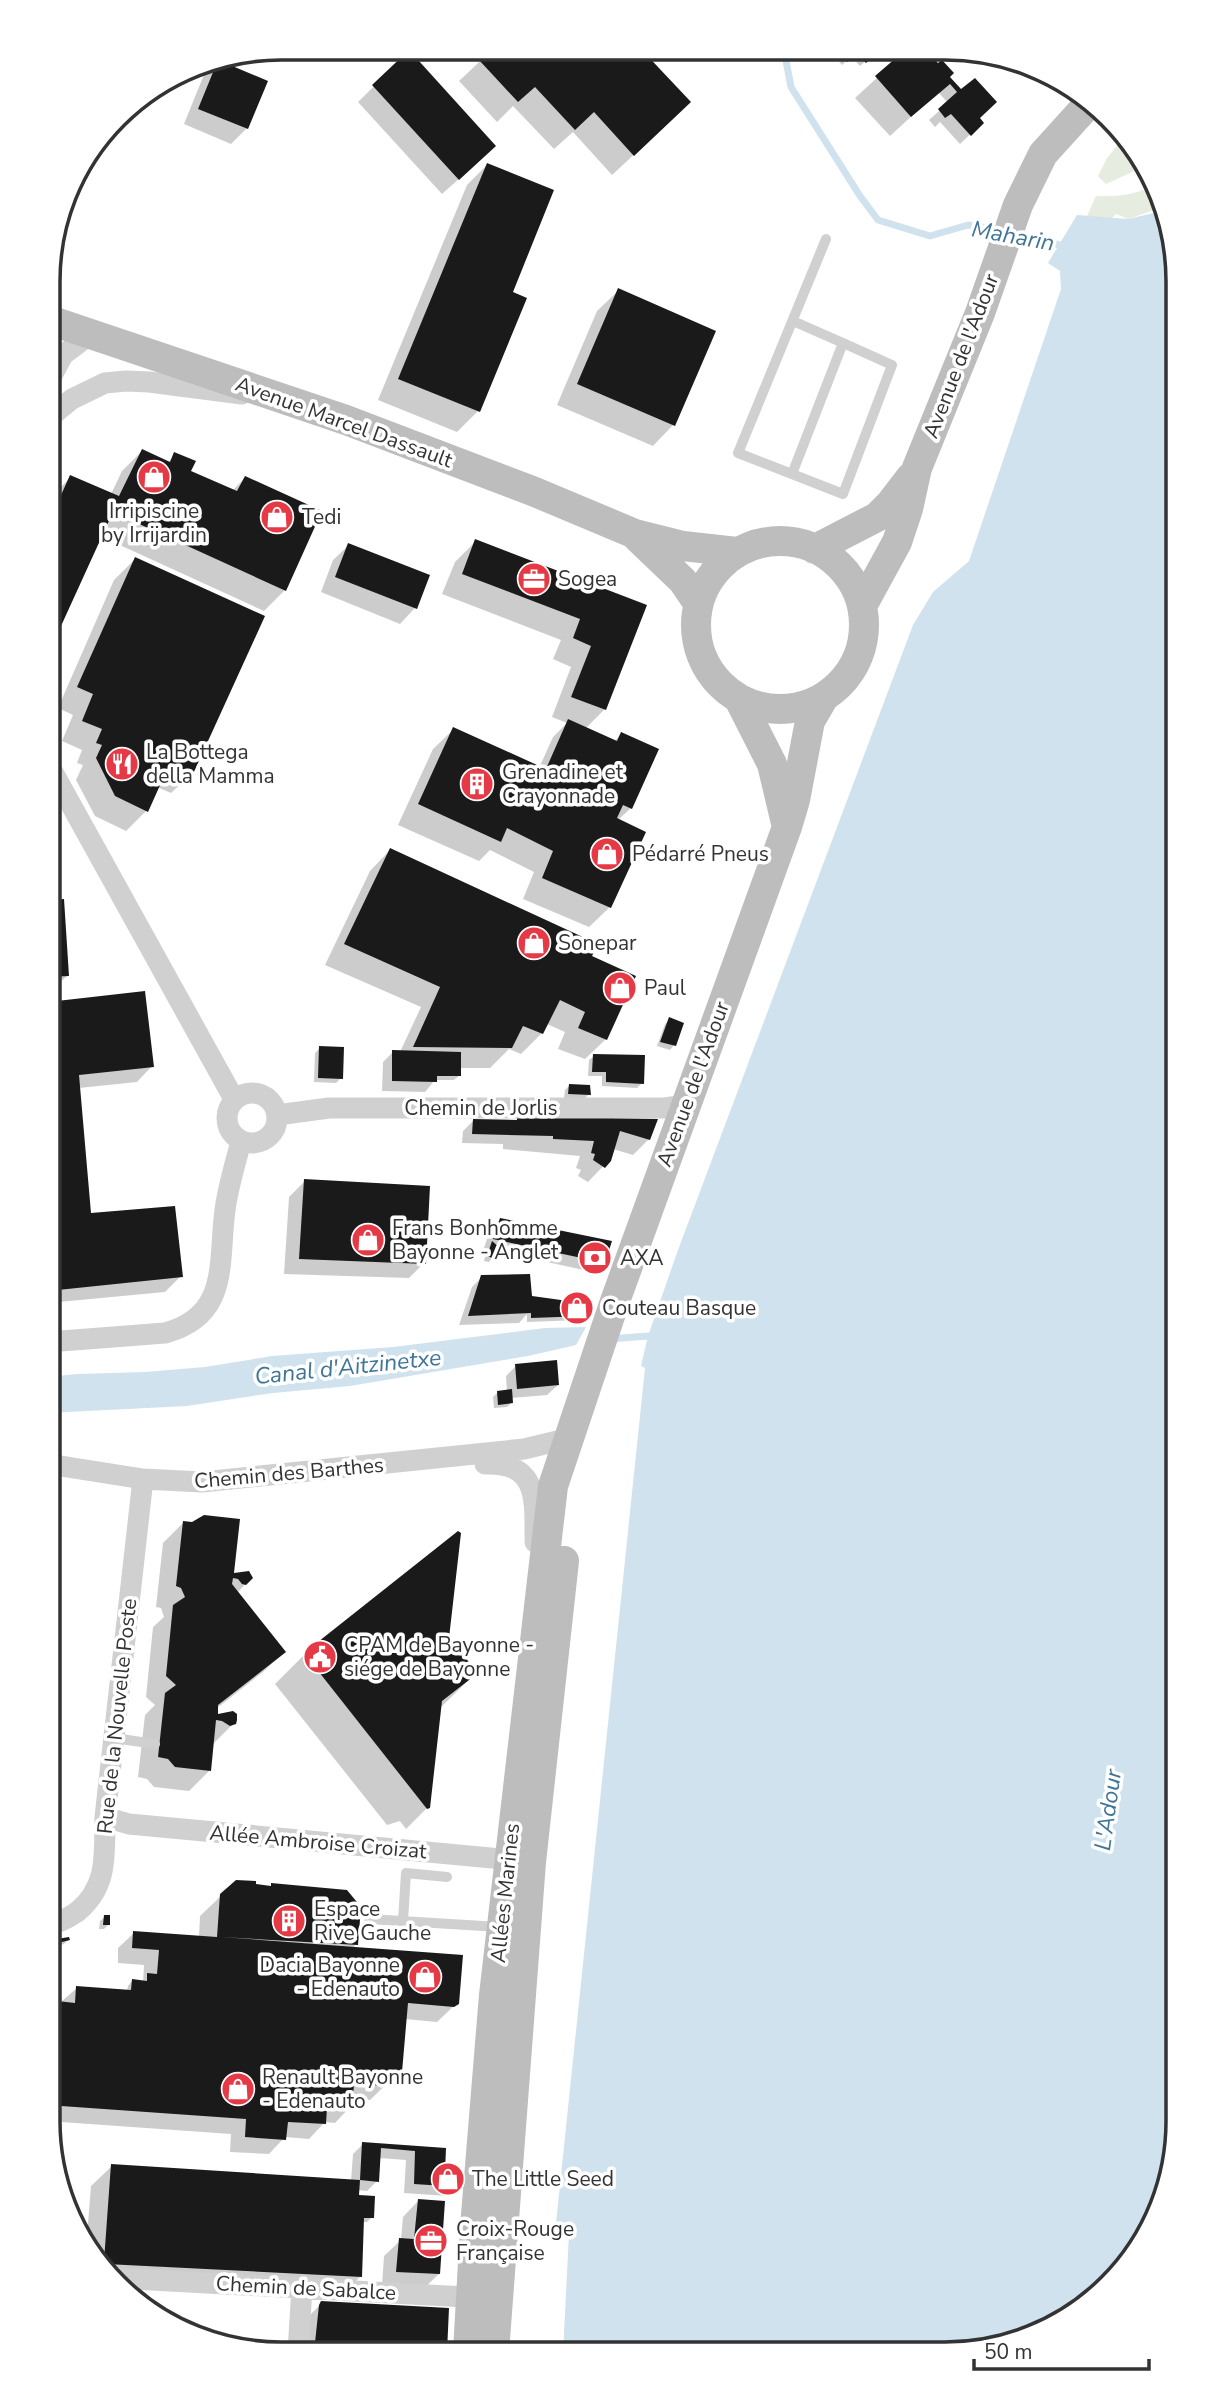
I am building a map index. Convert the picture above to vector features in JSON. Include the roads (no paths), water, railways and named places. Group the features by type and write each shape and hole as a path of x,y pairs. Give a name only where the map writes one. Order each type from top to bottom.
{"main road":[{"name":"Avenue de l'Adour","path":"862,606 897,542 917,468 980,313 1018,205 1043,154 1084,109"},
{"name":"Avenue Marcel Dassault","path":"60,323 281,398 524,488 635,534 682,546 737,552"},
{"name":"Avenue de l'Adour","path":"815,549 877,517 917,468"},
{"name":"Avenue Marcel Dassault","path":"635,534 683,581 698,603"},
{"path":"796,542 815,549 845,572 856,588 862,606 864,630 853,668 840,685 824,698 803,706 781,710 759,707 739,699 721,686 707,668 698,648 695,625 698,603 706,583 720,565 737,552 756,544 796,542"},
{"name":"Avenue de l'Adour","path":"598,1349 786,827 795,800 810,721 824,698"},
{"path":"739,699 772,764 786,827"},
{"name":"Allées Marines","path":"471,2342 485,2298 520,1861 534,1637 553,1486 598,1349"},
{"name":"Allées Marines","path":"520,1861 573,1489 570,1438"},
{"name":"Allées Marines","path":"485,2298 492,2342"}],"street":[{"path":"60,359 92,333"},
{"path":"60,408 88,389 106,383 126,381 281,398"},
{"path":"60,785 234,1099"},
{"path":"254,1093 265,1096 273,1104 277,1115 277,1124 267,1139 259,1143 241,1142 233,1136 226,1118 234,1099 243,1094 254,1093"},
{"name":"Chemin de Jorlis","path":"277,1115 328,1108 665,1108 686,1105"},
{"path":"60,1341 165,1333 179,1330 201,1314 215,1295 219,1280 225,1210 241,1142"},
{"name":"Chemin des Barthes","path":"60,1466 143,1479 213,1482 540,1447 570,1438"},
{"name":"Chemin des Barthes","path":"406,1462 510,1465 523,1475 535,1502 534,1637"},
{"name":"Rue de la Nouvelle Poste","path":"60,1920 70,1917 85,1905 96,1892 103,1873 105,1817 143,1479"},
{"name":"Allée Ambroise Croizat","path":"105,1817 129,1824 520,1861"},
{"name":"Chemin de Sabalce","path":"126,2279 485,2298"},
{"path":"299,2342 302,2287"}],"lane":[{"path":"793,321 892,365 843,494 738,453 826,239"},
{"path":"792,474 843,343"},
{"path":"114,1738 155,1744"},
{"path":"403,1921 406,1873 447,1877"},
{"path":"369,1919 514,1927"}],"water":[{"name":"L'Adour","path":"1156,213 1165,252 1166,281 1166,2135 1155,2191 1144,2218 1129,2243 1102,2277 1056,2312 1016,2330 988,2337 945,2342 564,2342 569,2234 555,2233 645,1368 641,1366 648,1336 913,625 933,592 969,561 1061,289 1060,271 1048,263 1077,215 1128,219"},
{"path":"586,1327 576,1345 528,1356 350,1386 273,1393 187,1406 60,1412 60,1376 205,1367 272,1356 393,1347 545,1328"}],"waterway":[{"name":"Maharin","path":"786,60 791,87 878,220 930,236 968,225 1002,230"},
{"name":"Maharin","path":"1014,233 1067,247"},
{"name":"Canal d'Aitzinetxe","path":"609,1339 648,1336"}],"place":[{"name":"Irripiscine by Irrijardin","path":"154,477"},
{"name":"Tedi","path":"277,517"},
{"name":"Sogea","path":"534,579"},
{"name":"La Bottega della Mamma","path":"122,764"},
{"name":"Grenadine et Crayonnade","path":"477,784"},
{"name":"Pédarré Pneus","path":"607,854"},
{"name":"Sonepar","path":"534,943"},
{"name":"Paul","path":"620,988"},
{"name":"Frans Bonhomme Bayonne - Anglet","path":"368,1240"},
{"name":"AXA","path":"595,1258"},
{"name":"Couteau Basque","path":"577,1308"},
{"name":"CPAM de Bayonne - siége de Bayonne","path":"320,1657"},
{"name":"Espace Rive Gauche","path":"289,1921"},
{"name":"Dacia Bayonne - Edenauto","path":"425,1977"},
{"name":"Renault Bayonne - Edenauto","path":"238,2089"},
{"name":"The Little Seed","path":"448,2179"},
{"name":"Croix-Rouge Française","path":"431,2241"}]}
